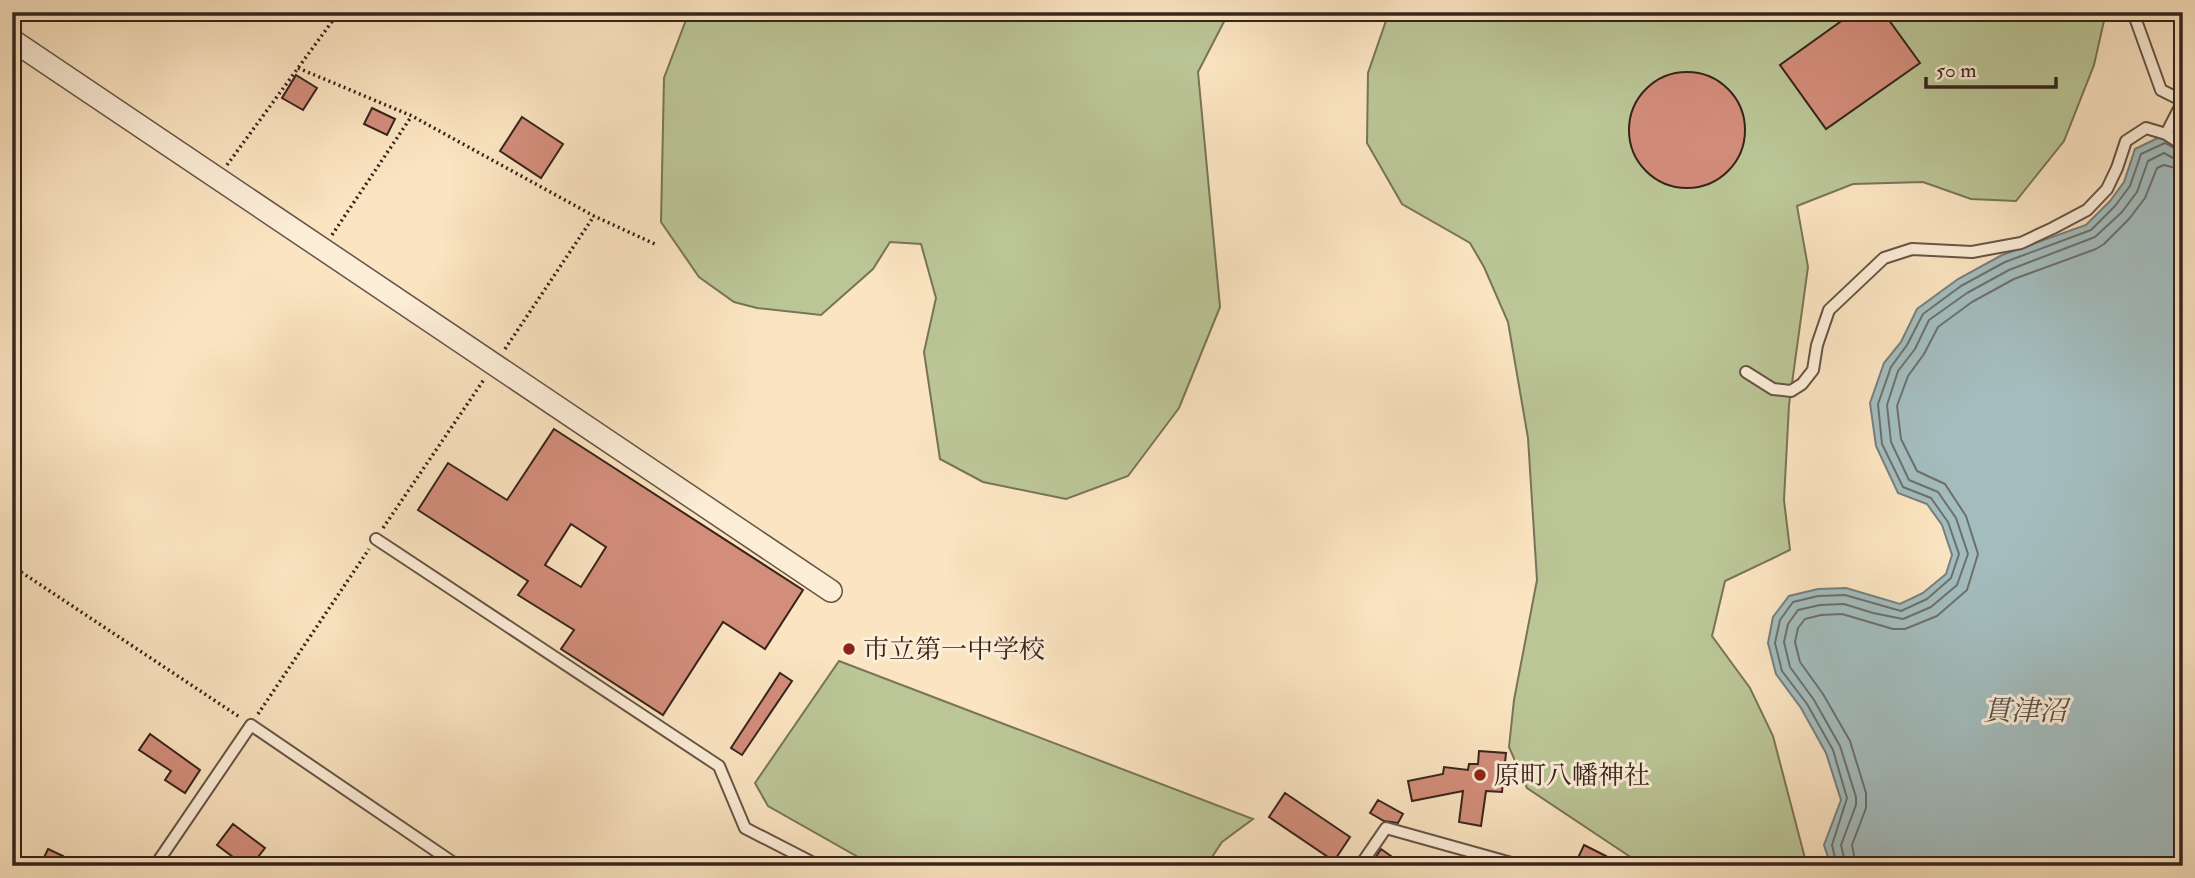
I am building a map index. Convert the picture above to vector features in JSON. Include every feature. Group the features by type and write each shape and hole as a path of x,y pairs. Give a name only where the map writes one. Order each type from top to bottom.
{"street":[{"path":"12,40 831,590"}],"lane":[{"path":"2133,12 2161,90 2183,101 2166,134"},
{"path":"1746,372 1773,388 1791,391 1802,384 1813,370 1816,345 1829,310 1884,258 1912,249 1972,252 2021,243 2087,210 2107,189 2126,141 2146,128 2166,134 2183,145"},
{"path":"376,538 719,766 745,828 819,866"},
{"path":"155,866 250,725 458,866"},
{"path":"1360,866 1386,828 1522,866"}],"path":[{"path":"217,178 339,12"},
{"path":"298,68 412,116 594,216 657,245"},
{"path":"323,249 412,116"},
{"path":"494,365 594,216"},
{"path":"12,566 250,725"}],"green space":[{"path":"689,12 1229,12 1198,72 1220,307 1179,408 1128,476 1066,499 983,482 940,459 924,352 936,298 921,244 890,242 873,269 821,315 757,308 734,302 699,277 661,222 664,78"},
{"path":"1389,12 2106,12 2094,65 2064,141 2016,201 1971,199 1923,182 1853,184 1797,206 1808,267 1789,405 1784,500 1790,550 1725,581 1712,636 1750,688 1773,736 1807,866 1644,866 1527,788 1509,747 1514,700 1537,580 1528,438 1508,322 1484,267 1470,243 1402,204 1367,143 1368,73"},
{"path":"839,661 1253,819 1222,842 1206,866 874,866 768,806 755,783"}],"water":[{"name":"貫津沼","path":"2166,134 2183,145 2183,866 1831,866 1824,845 1841,800 1826,753 1801,708 1776,674 1768,643 1773,617 1789,596 1818,589 1846,588 1900,604 1923,593 1946,574 1952,555 1942,525 1927,504 1898,493 1876,446 1870,403 1884,363 1901,342 1917,309 1958,279 2002,255 2086,225 2124,182 2135,149"}],"building":[{"path":"1854,12 1883,12 1920,63 1826,129 1780,65"},
{"path":"1687,72 1709,76 1728,89 1741,108 1745,130 1741,152 1728,171 1709,184 1687,188 1665,184 1646,171 1633,152 1629,130 1633,108 1646,89 1665,76"},
{"path":"296,75 317,88 303,110 282,98"},
{"path":"372,108 395,119 387,135 364,124"},
{"path":"522,117 563,144 541,178 500,151"},
{"path":"554,429 803,590 765,649 723,622 663,715 561,649 574,630 518,595 528,581 418,510 448,463 507,500","holes":["571,524 606,547 581,587 545,565"]},
{"path":"780,673 792,681 742,755 731,748"},
{"path":"150,734 200,770 185,793 165,780 171,771 139,750"},
{"path":"1479,751 1506,753 1502,792 1486,791 1481,826 1459,822 1463,791 1412,801 1408,781 1443,774 1444,767 1468,770 1469,764 1478,764"},
{"path":"1285,793 1350,837 1334,861 1269,817"},
{"path":"1378,800 1403,814 1398,823 1384,821 1370,813"},
{"path":"233,824 265,848 251,866 245,866 217,845"},
{"path":"1584,845 1606,856 1601,866 1588,866 1577,860"},
{"path":"48,849 63,856 58,866 40,866"},
{"path":"1381,849 1405,866 1370,866"}],"place":[{"name":"市立第一中学校","path":"849,649"},
{"name":"原町八幡神社","path":"1480,775"}]}
